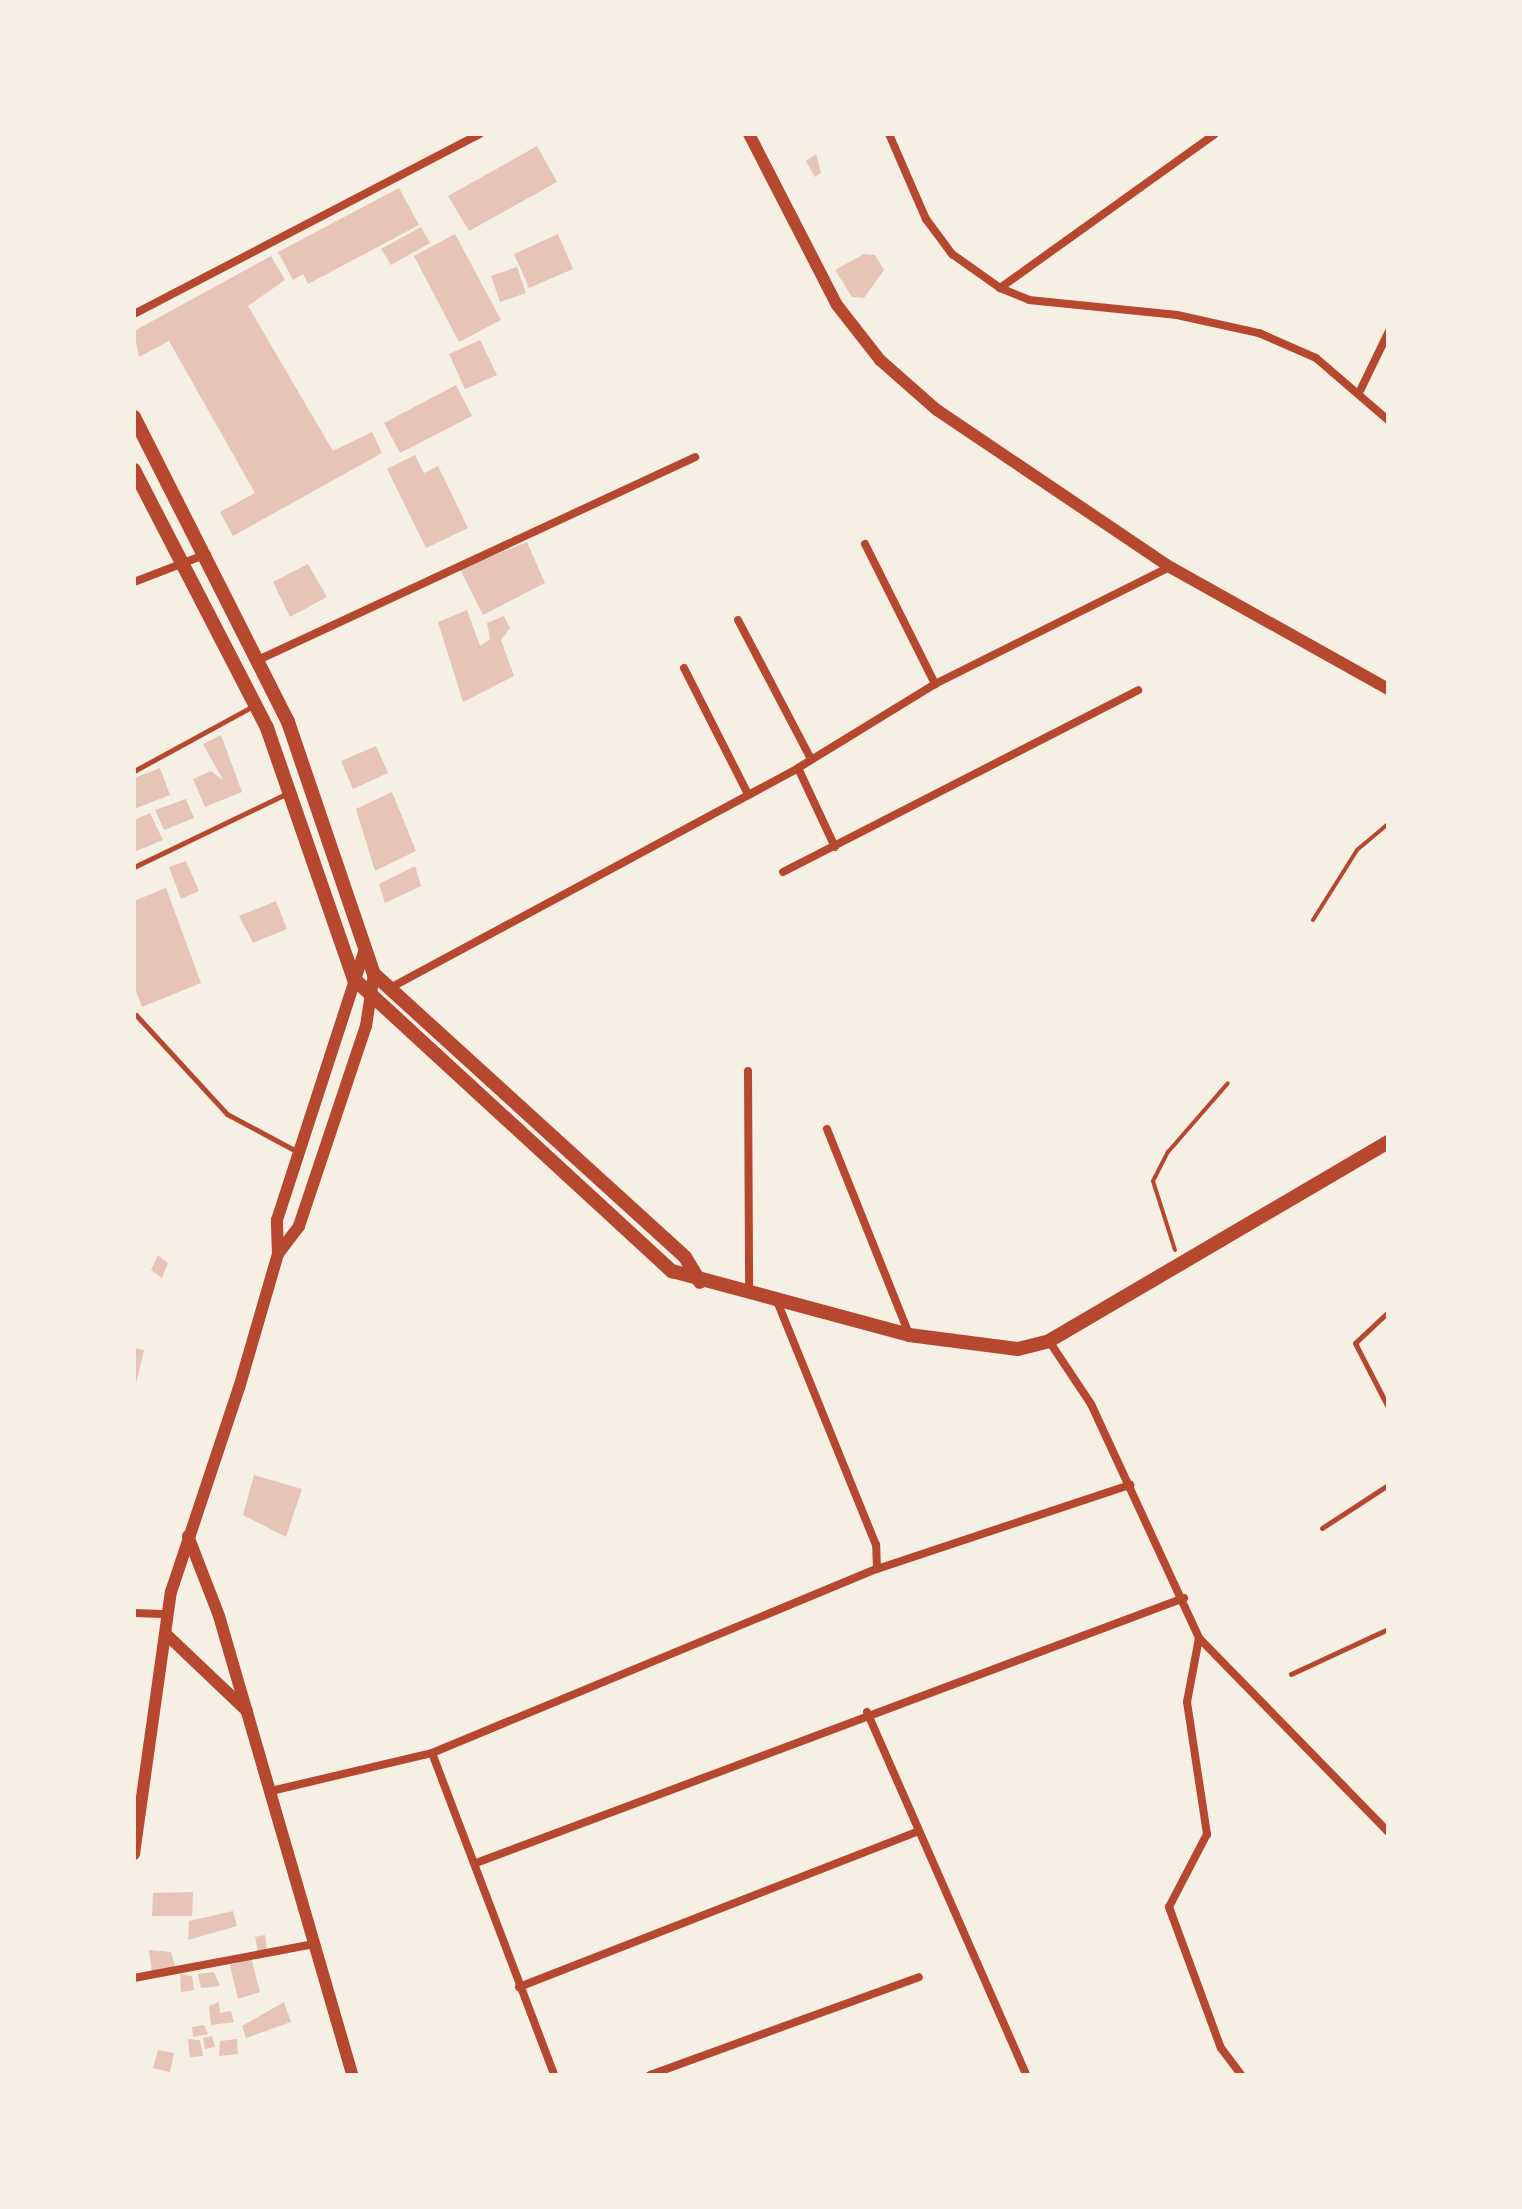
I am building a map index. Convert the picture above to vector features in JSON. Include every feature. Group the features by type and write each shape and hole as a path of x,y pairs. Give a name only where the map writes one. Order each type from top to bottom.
{"main road":[{"path":"134,417 207,554 288,722 374,974 685,1257 700,1282"},
{"path":"134,470 186,565 255,705 289,792 354,979 672,1271 700,1282 909,1335 984,1349 1049,1341 1387,1145"}],"street":[{"path":"749,134 837,305 880,360 937,410 1170,567 1388,689"},
{"path":"889,134 926,219 952,254 1000,288 1029,300 1177,315 1259,333 1316,358 1388,420"},
{"path":"1000,288 1215,134"},
{"path":"134,314 476,135"},
{"path":"1359,393 1388,333"},
{"path":"258,660 695,457"},
{"path":"865,544 935,684"},
{"path":"134,582 186,565 207,554"},
{"path":"389,988 798,768 935,684 1170,567"},
{"path":"738,620 811,759"},
{"path":"684,668 748,794"},
{"path":"783,872 1138,690"},
{"path":"798,768 835,847"},
{"path":"278,1254 277,1220 365,949"},
{"path":"134,1854 169,1614 188,1536 278,1254 299,1226 371,995 374,974"},
{"path":"748,1071 749,1294"},
{"path":"827,1129 909,1335"},
{"path":"777,1301 876,1545 877,1569"},
{"path":"1049,1341 1091,1404 1184,1598 1199,1638 1388,1832"},
{"path":"271,1791 432,1753 877,1569 1130,1485"},
{"path":"188,1536 247,1711 352,2075"},
{"path":"476,1863 867,1712 1184,1598"},
{"path":"134,1613 169,1614"},
{"path":"168,1636 247,1711"},
{"path":"1199,1638 1187,1702 1207,1834 1169,1907 1221,2048 1241,2075"},
{"path":"867,1712 1026,2075"},
{"path":"432,1753 554,2075"},
{"path":"519,1987 917,1832"},
{"path":"134,1978 314,1944"},
{"path":"650,2075 919,1977"}],"lane":[{"path":"134,771 255,705"},
{"path":"134,867 289,792"},
{"path":"136,1015 227,1114 299,1153"},
{"path":"1388,1312 1361,1335 1355,1355 1388,1407"},
{"path":"1322,1528 1388,1485"},
{"path":"1291,1674 1388,1629"}],"path":[{"path":"1313,920 1357,850 1388,824"},
{"path":"1181,1263 1155,1206 1153,1181 1168,1152 1228,1083"}],"building":[{"path":"537,146 557,182 469,231 448,196"},
{"path":"816,154 821,173 815,177 806,161"},
{"path":"399,188 419,225 308,284 303,274 293,280 278,252"},
{"path":"421,227 430,243 391,265 381,249"},
{"path":"455,234 501,320 459,342 414,256"},
{"path":"558,234 573,269 529,288 514,254"},
{"path":"864,254 875,255 884,270 864,298 852,297 835,270"},
{"path":"271,256 285,280 248,306 333,451 372,432 382,453 233,536 220,512 255,493 169,341 139,357 134,331"},
{"path":"517,267 526,293 500,302 491,276"},
{"path":"480,340 497,375 465,389 449,354"},
{"path":"456,385 472,416 400,453 384,423"},
{"path":"415,455 424,473 438,466 468,528 426,548 387,469"},
{"path":"527,542 545,583 483,615 460,569"},
{"path":"308,564 327,597 290,617 273,582"},
{"path":"467,610 480,646 490,639 487,623 504,616 510,628 501,640 514,676 463,702 438,622"},
{"path":"221,735 242,792 205,807 193,779 211,771 223,780 203,744"},
{"path":"376,746 388,773 353,789 341,761"},
{"path":"160,768 170,795 134,809 134,778"},
{"path":"392,792 416,851 375,871 356,809"},
{"path":"186,799 194,818 164,830 155,810"},
{"path":"150,813 163,840 134,852 134,820"},
{"path":"186,861 199,891 181,899 169,867"},
{"path":"415,866 421,886 385,903 379,884"},
{"path":"166,888 201,983 142,1007 134,986 134,901"},
{"path":"276,901 287,929 253,943 239,916"},
{"path":"158,1255 168,1263 162,1278 151,1270"},
{"path":"134,1348 144,1350 135,1388 134,1388"},
{"path":"254,1475 302,1489 286,1537 243,1515"},
{"path":"193,1892 192,1916 152,1916 153,1893"},
{"path":"233,1911 237,1926 188,1940 189,1921"},
{"path":"265,1935 267,1950 258,1952 255,1937"},
{"path":"149,1950 171,1952 177,1973 152,1972"},
{"path":"251,1958 260,1992 238,1999 230,1965"},
{"path":"214,1972 220,1986 201,1988 198,1974"},
{"path":"180,1974 192,1976 194,1990 181,1992"},
{"path":"219,2002 220,2013 231,2011 234,2022 211,2025 209,2006"},
{"path":"284,2002 291,2022 246,2038 242,2026"},
{"path":"204,2025 208,2034 193,2037 192,2027"},
{"path":"212,2036 215,2047 205,2049 203,2038"},
{"path":"188,2039 200,2040 203,2056 190,2057"},
{"path":"237,2039 238,2054 219,2056 220,2041"},
{"path":"158,2050 174,2053 170,2072 153,2068"}]}
